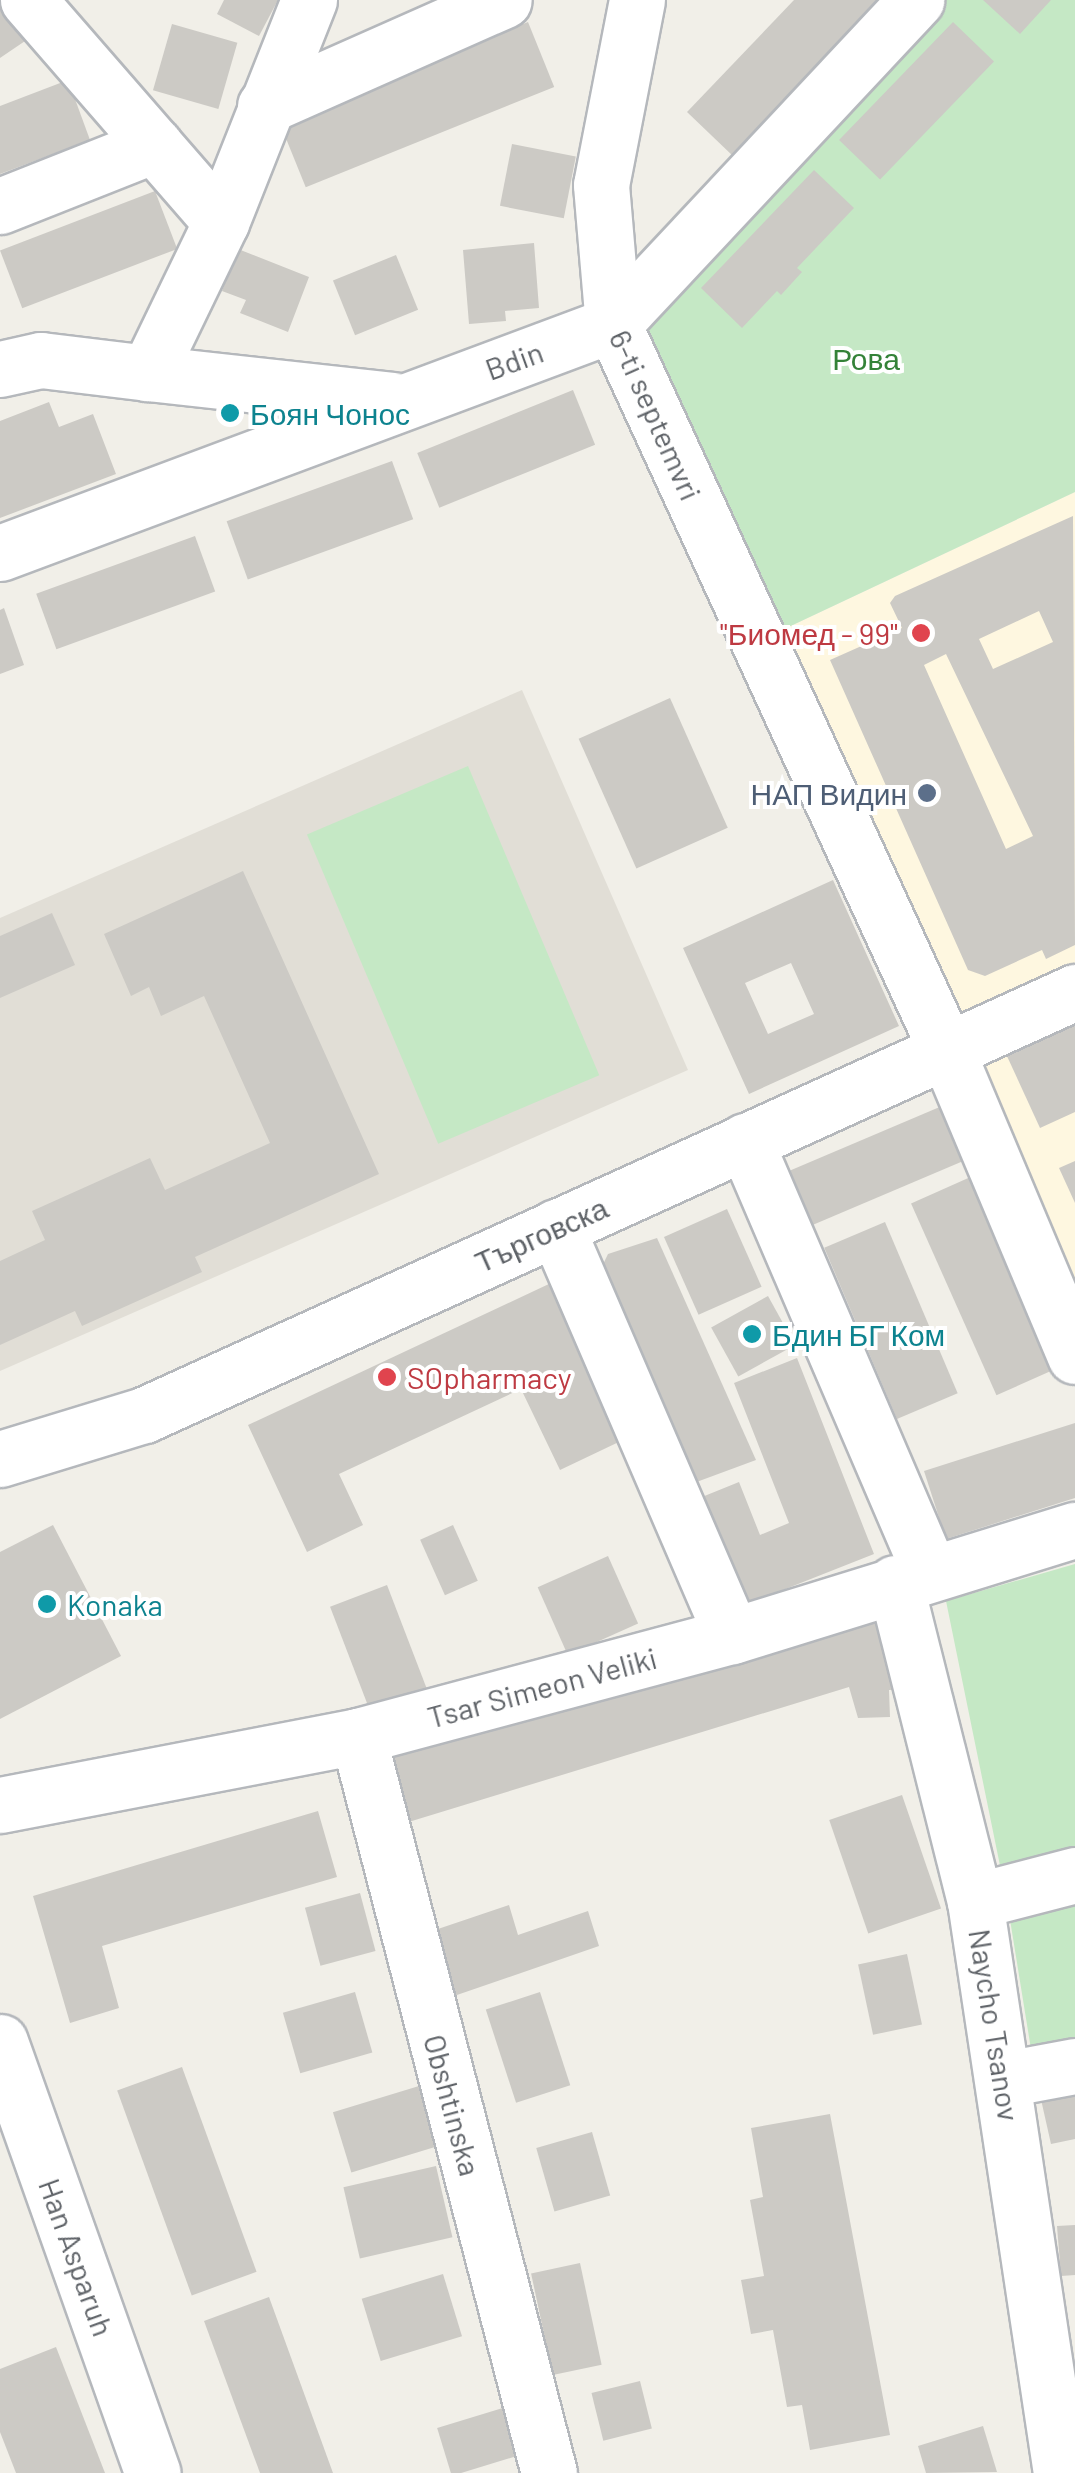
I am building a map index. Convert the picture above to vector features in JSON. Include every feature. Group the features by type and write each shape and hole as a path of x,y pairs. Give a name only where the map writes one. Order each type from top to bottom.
{"street":[{"path":"28,0 221,222"},
{"path":"148,373 221,222 309,0"},
{"path":"265,106 504,0"},
{"name":"6-ti septemvri","path":"637,0 601,184 613,324 946,1049 1075,1356"},
{"name":"Bdin","path":"0,553 613,324 916,0"},
{"path":"0,206 154,145"},
{"path":"0,370 41,360 402,401"},
{"name":"Търговска","path":"0,1459 144,1414 1075,992"},
{"name":"Naycho Tsanov","path":"745,1141 802,1275 913,1578 1005,2079 1060,2473"},
{"path":"556,1227 732,1636"},
{"name":"Tsar Simeon Veliki","path":"0,1805 358,1736 732,1636 1075,1530"},
{"name":"Obshtinska","path":"358,1736 549,2473"},
{"path":"975,1901 1075,1875"},
{"name":"Han Asparuh","path":"0,2042 153,2473"},
{"path":"1005,2079 1075,2066"}],"shaded area":[{"path":"1075,492 1075,1356 759,641"},
{"path":"522,690 688,1070 0,1371 0,918"}],"green space":[{"name":"Рова","path":"916,0 1075,0 1075,492 759,641 613,324"},
{"path":"468,766 599,1075 438,1144 307,834"},
{"path":"1075,1564 1075,2066 1035,2074 1006,1895 946,1601"}],"building":[{"path":"224,0 278,0 259,36 217,14"},
{"path":"794,0 887,0 734,157 687,112"},
{"path":"983,0 1051,0 1020,34"},
{"path":"0,5 28,39 0,58"},
{"path":"528,22 554,87 306,187 280,122"},
{"path":"953,22 994,62 880,180 839,140"},
{"path":"172,24 237,43 218,109 153,90"},
{"path":"68,80 90,140 0,174 0,106"},
{"path":"512,144 576,156 564,218 500,206"},
{"path":"814,170 854,208 797,268 802,272 781,295 777,291 742,328 701,288"},
{"path":"155,191 177,249 22,308 0,250"},
{"path":"534,243 539,308 505,311 506,321 469,324 463,250"},
{"path":"238,249 309,277 288,332 240,313 246,300 222,291"},
{"path":"396,255 418,310 355,335 333,280"},
{"path":"573,390 595,445 439,508 417,453"},
{"path":"49,402 59,427 93,414 116,474 0,518 0,421"},
{"path":"392,461 413,519 248,579 227,521"},
{"path":"1073,516 1075,945 1046,959 1042,950 985,976 968,970 830,660 902,628 890,603 895,596","holes":["1039,611 1053,642 993,669 979,639","946,654 1033,836 1006,849 924,665"]},
{"path":"195,536 215,591 56,649 36,594"},
{"path":"4,608 24,665 0,674 0,610"},
{"path":"670,698 728,828 636,868 579,739"},
{"path":"243,871 379,1174 195,1257 202,1272 82,1326 75,1311 0,1345 0,1261 45,1240 32,1211 150,1158 165,1190 270,1143 204,996 161,1016 149,987 131,996 104,934"},
{"path":"833,880 899,1026 749,1094 683,948","holes":["791,963 814,1014 768,1034 745,983"]},
{"path":"52,913 75,965 0,998 0,936"},
{"path":"1075,1022 1075,1112 1040,1128 1006,1054"},
{"path":"942,1106 965,1160 813,1225 790,1170"},
{"path":"1075,1161 1075,1203 1059,1168"},
{"path":"975,1175 1060,1367 996,1395 911,1203"},
{"path":"727,1209 762,1287 699,1315 664,1237"},
{"path":"885,1222 958,1393 897,1419 824,1248"},
{"path":"657,1238 756,1460 683,1487 593,1285 608,1254"},
{"path":"551,1283 623,1440 560,1470 521,1389 339,1474 363,1525 307,1552 248,1425"},
{"name":"Бдин БГ Ком","path":"768,1296 795,1345 738,1376 711,1328"},
{"path":"797,1358 874,1554 740,1607 697,1499 739,1482 760,1535 789,1523 734,1383"},
{"path":"1075,1423 1075,1498 946,1539 924,1471"},
{"name":"Konaka","path":"53,1525 121,1656 0,1719 0,1552"},
{"path":"453,1525 478,1581 445,1595 420,1540"},
{"path":"608,1556 638,1624 568,1655 538,1587"},
{"path":"387,1585 426,1688 369,1710 330,1607"},
{"path":"865,1606 900,1640 911,1689 889,1690 890,1717 858,1718 849,1687 389,1828 368,1759"},
{"path":"902,1795 941,1908 868,1934 829,1820"},
{"path":"318,1811 337,1877 102,1946 119,2008 70,2023 33,1896"},
{"path":"360,1893 376,1951 320,1966 305,1908"},
{"path":"509,1905 518,1935 588,1911 599,1946 454,1996 432,1931"},
{"path":"907,1954 922,2024 873,2035 858,1964"},
{"path":"355,1992 372,2053 300,2073 283,2013"},
{"path":"540,1992 570,2085 516,2103 486,2010"},
{"path":"182,2067 257,2272 192,2295 117,2091"},
{"path":"419,2086 437,2146 351,2173 333,2112"},
{"path":"1075,2087 1075,2139 1051,2144 1040,2095"},
{"path":"830,2114 890,2435 810,2450 802,2405 787,2407 773,2330 751,2334 741,2280 764,2276 750,2200 763,2197 751,2128"},
{"path":"592,2132 610,2195 554,2211 536,2148"},
{"path":"436,2166 452,2237 360,2258 343,2187"},
{"path":"1075,2225 1075,2275 1061,2276 1057,2226"},
{"path":"580,2263 602,2365 553,2375 531,2273"},
{"path":"443,2274 462,2336 381,2361 362,2299"},
{"path":"269,2297 333,2473 260,2473 204,2321"},
{"path":"56,2347 105,2473 16,2473 0,2432 0,2369"},
{"path":"640,2381 652,2429 603,2441 591,2393"},
{"path":"506,2407 521,2455 451,2473 437,2428"},
{"path":"983,2426 997,2472 926,2473 918,2446"}],"place":[{"name":"Боян Чонос","path":"230,413"},
{"name":"\"Биомед - 99\"","path":"921,633"},
{"name":"НАП Видин","path":"927,793"},
{"name":"Бдин БГ Ком","path":"752,1334"},
{"name":"SOpharmacy","path":"387,1377"},
{"name":"Konaka","path":"47,1604"}]}
